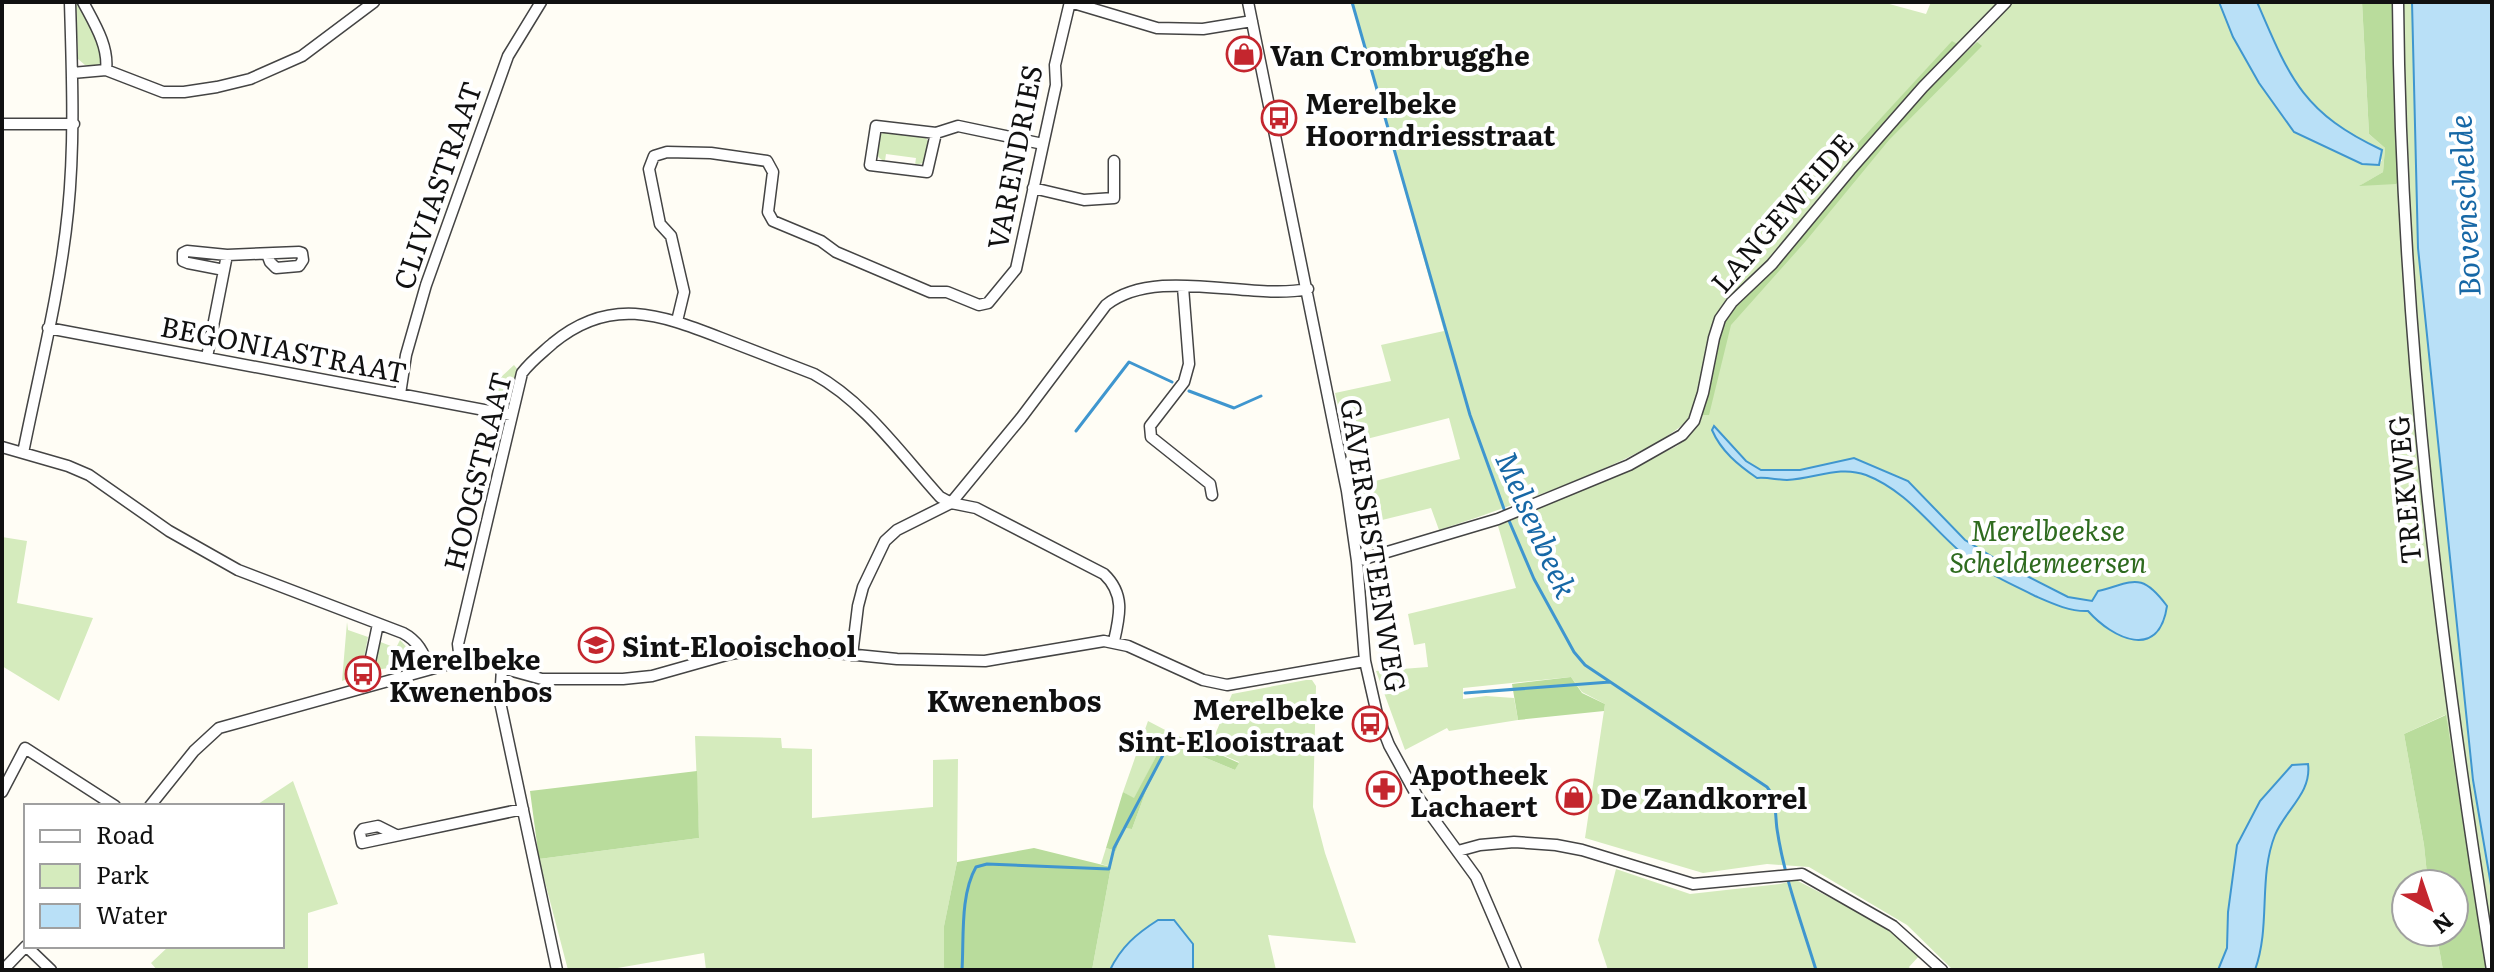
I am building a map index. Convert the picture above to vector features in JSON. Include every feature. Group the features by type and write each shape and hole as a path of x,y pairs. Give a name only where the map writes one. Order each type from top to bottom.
{"street":[{"path":"23,453 68,213 74,124 70,2"},
{"path":"83,2 103,40 106,70"},
{"path":"72,73 106,70 163,92 184,92 239,81 302,56 374,2"},
{"name":"CLIVIASTRAAT","path":"400,394 406,355 422,297 502,70 519,35 541,2"},
{"path":"1070,2 1157,28 1203,29 1252,21"},
{"name":"VARENDRIES","path":"677,321 684,292 671,236 660,224 649,169 650,162 660,153 711,153 767,161 773,172 768,212 773,221 930,292 947,292 979,305 988,303 1016,269 1056,85 1055,65 1070,2"},
{"name":"GAVERSESTEENWEG","path":"1248,2 1347,491 1357,561 1365,661 1377,714 1389,745 1417,796 1476,877 1516,970"},
{"name":"LANGEWEIDE","path":"1357,561 1500,518 1639,460 1688,429 1699,408 1720,319 1732,302 1772,264 1923,87 2006,2"},
{"name":"TREKWEG","path":"2398,2 2403,185 2431,541 2458,759 2492,970"},
{"path":"2,124 74,124"},
{"path":"936,133 927,172 870,165 876,126 936,133 958,126 1043,144"},
{"path":"1033,188 1084,200 1114,198 1114,161"},
{"path":"224,270 188,263 182,257 187,251 227,255 267,254"},
{"path":"207,357 227,255"},
{"path":"852,655 858,606 878,550 897,530 951,503 1021,418 1106,305 1132,291 1183,287 1287,292 1308,289"},
{"path":"1183,287 1189,364 1187,373 1184,382 1150,426 1149,432 1151,437 1210,484 1212,495"},
{"name":"HOOGSTRAAT","path":"460,661 458,644 522,373 581,323 592,318 634,314 677,321 829,382 856,404 940,497 951,503 976,508 1104,574 1112,582 1120,599 1114,641"},
{"name":"BEGONIASTRAAT","path":"48,328 511,415"},
{"path":"2,447 89,475 169,531 238,570 413,638 424,654 428,669"},
{"path":"359,687 370,662 378,624"},
{"path":"152,804 194,751 219,728 460,661 489,662 542,679 623,679 652,676 759,649 786,648 852,655 985,661 1016,658 1089,642 1114,641 1214,684 1239,685 1365,661"},
{"path":"502,668 500,702 557,970"},
{"path":"2,792 25,748 112,804"},
{"path":"396,835 523,809"},
{"path":"1458,851 1480,845 1514,842 1556,845 1693,884 1794,873 1808,877 1893,926 1942,970"},
{"path":"3,970 24,948"},
{"path":"28,948 51,970"}],"green space":[{"path":"76,2 79,2 105,60 101,65 85,65 78,59"},
{"path":"1352,2 1882,2 1926,14 1931,2 2001,2 1959,45 1952,42 1855,146 1860,153 1764,265 1720,309 1707,345 1694,412 1679,428 1617,463 1577,480 1439,530 1431,508 1378,521 1383,546 1372,548 1365,541 1356,486 1460,459 1449,418 1347,444 1335,393 1391,381 1381,345 1444,331"},
{"name":"Merelbeekse Scheldemeersen","path":"2012,2 2219,2 2233,37 2259,83 2294,132 2362,164 2379,165 2382,160 2325,118 2300,90 2279,54 2257,2 2362,2 2369,134 2385,148 2383,172 2361,185 2400,180 2393,2 2412,2 2418,248 2473,780 2492,891 2492,970 2487,970 2482,943 2445,715 2404,734 2426,868 2390,868 2390,948 2439,948 2443,970 1953,970 1907,925 1809,867 1767,864 1703,873 1585,838 1605,704 1582,692 1571,677 1463,688 1463,699 1486,696 1514,698 1518,720 1449,731 1447,728 1405,750 1376,671 1428,667 1425,643 1414,645 1408,614 1516,588 1498,526 1632,468 1677,446 1690,435 1701,415 1717,337 1927,89 1977,42"},
{"path":"2362,2 2393,2 2400,180 2396,184 2359,186 2383,172 2385,148 2369,134"},
{"path":"1952,41 1959,45 1860,153 1855,146"},
{"path":"1977,42 1982,46 1889,140 1731,325 1709,415 1702,415 1717,337 1729,312 1927,89"},
{"path":"885,131 926,138 929,143 923,163 915,165 916,158 886,154 885,161 881,159 877,148 879,136"},
{"path":"514,365 519,371 508,403 501,408 491,406 487,390"},
{"path":"2,537 27,541 17,603 93,618 59,701 2,666"},
{"path":"347,622 348,630 368,637 361,674 342,681"},
{"path":"400,640 413,654 412,664 376,670 378,641 396,648"},
{"path":"1571,677 1582,693 1605,704 1604,711 1518,720 1512,684"},
{"path":"1312,680 1316,686 1313,807 1325,853 1356,943 1268,935 1276,970 1092,970 1111,867 1101,864 1106,848 1116,851 1123,828 1132,829 1146,791 1170,743 1235,770 1239,762 1209,749 1232,694"},
{"path":"2446,715 2487,970 2443,970 2439,948 2470,948 2470,868 2426,868 2404,734"},
{"path":"1148,721 1169,732 1134,799 1123,792"},
{"path":"1169,732 1239,763 1235,770 1170,743 1146,791 1132,829 1123,828 1116,851 1106,848 1123,792 1134,798"},
{"path":"695,736 781,738 782,748 812,749 812,818 933,807 933,760 958,759 957,862 944,926 944,970 706,970 704,953 606,970 568,970 539,859 699,838"},
{"path":"697,771 699,838 539,859 530,791"},
{"path":"293,781 338,904 308,913 308,970 157,970 151,963 167,948 284,948 284,804 258,804"},
{"path":"1034,848 1111,867 1092,970 944,970 944,926 957,862"},
{"path":"1616,869 1690,894 1796,880 1879,923 1920,955 1909,967 1911,970 1608,970 1598,940"}],"water":[{"path":"2219,2 2257,2 2279,52 2302,91 2334,122 2382,150 2379,165 2362,164 2294,132 2259,83 2233,37"},
{"name":"Bovenschelde","path":"2412,2 2492,2 2492,891 2473,780 2418,248"},
{"path":"1714,426 1746,461 1761,470 1800,470 1854,458 1908,481 1965,540 2068,597 2092,601 2098,591 2129,583 2143,584 2167,606 2162,623 2155,634 2134,640 2110,630 2088,611 2054,604 2002,580 1970,560 1909,502 1882,482 1866,475 1846,471 1787,480 1757,478 1725,451 1712,430"},
{"path":"2308,764 2306,784 2279,826 2270,851 2260,953 2255,970 2218,970 2227,948 2228,912 2237,845 2260,801 2292,765"},
{"path":"1158,920 1174,920 1193,944 1193,970 1110,970 1130,942"}],"waterway":[{"name":"Melsenbeek","path":"1352,2 1470,415 1504,509 1534,579 1574,652 1585,665 1767,787 1774,802 1789,883 1816,970"},
{"path":"1076,431 1129,362 1172,382"},
{"path":"1189,391 1234,408 1261,396"},
{"path":"1465,693 1610,682"},
{"path":"962,970 965,903 976,867 987,864 1109,869 1114,848 1172,738"}],"place":[{"name":"Van Crombrugghe","path":"1244,54"},
{"name":"Merelbeke Hoorndriesstraat","path":"1279,118"},
{"name":"Sint-Elooischool","path":"596,645"},
{"name":"Merelbeke Kwenenbos","path":"363,674"},
{"name":"Merelbeke Sint-Elooistraat","path":"1370,724"},
{"name":"Apotheek Lachaert","path":"1384,789"},
{"name":"De Zandkorrel","path":"1574,797"}],"district":[{"name":"Kwenenbos","path":"1014,699"}]}
